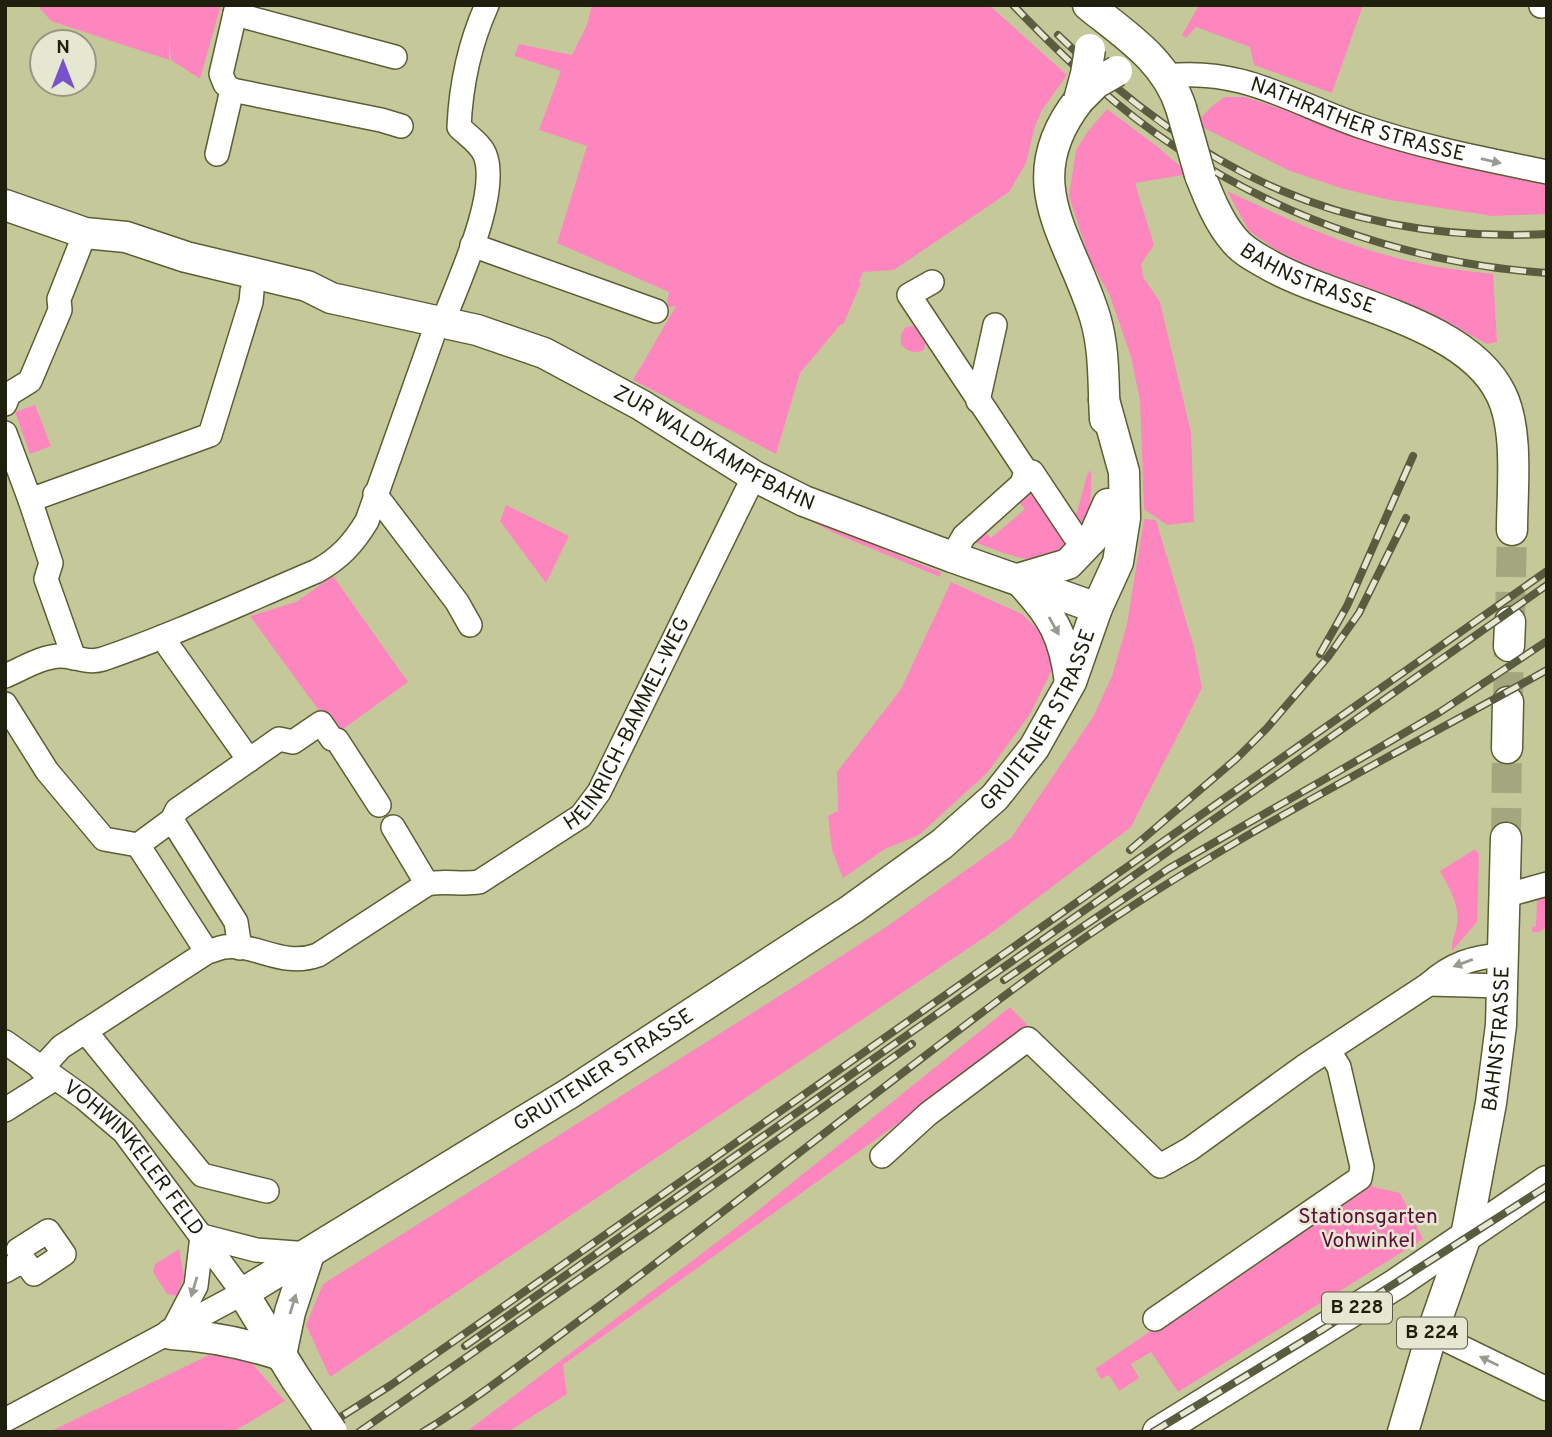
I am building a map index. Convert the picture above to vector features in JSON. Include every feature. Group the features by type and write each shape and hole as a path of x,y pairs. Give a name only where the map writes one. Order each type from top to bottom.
{"main road":[{"path":"1074,107 1090,49 1089,35 1078,5"},
{"name":"BAHNSTRASSE","path":"1088,5 1160,67 1176,91 1200,176 1234,241 1246,251 1312,286 1389,313 1437,335 1487,370 1501,394 1511,432 1512,530"},
{"name":"GRUITENER STRASSE","path":"1097,608 1106,553 1109,476 1102,354 1095,319 1058,228 1051,202 1051,153 1074,107 1096,83 1117,71 1160,67"},
{"name":"ZUR WALDKAMPFBAHN","path":"5,205 85,233 126,237 186,257 307,286 331,298 477,330 544,353 641,405 754,476 804,501 1097,608"},
{"name":"ZUR WALDKAMPFBAHN","path":"85,233 105,247 252,291 303,302 331,298"},
{"name":"GRUITENER STRASSE","path":"243,1293 580,1087 852,909 943,844 995,797 1034,748 1070,682 1097,608 1118,562 1125,518 1124,472 1104,400"},
{"path":"1070,682 1067,658 1059,631 1041,603 1018,579 1068,564 1093,538 1108,504"},
{"path":"1507,748 1508,702"},
{"name":"BAHNSTRASSE","path":"1466,1236 1496,1073 1501,1025 1506,838"},
{"name":"B 228","path":"1158,1432 1396,1284 1547,1181"},
{"name":"B 224","path":"1403,1432 1432,1333 1466,1236"},
{"path":"288,1367 290,1312 310,1254"},
{"path":"243,1293 332,1432"},
{"path":"171,1334 223,1340 288,1367"}],"street":[{"path":"5,676 48,658 62,656 91,662 162,637 317,571 335,561 353,544 367,522 375,494 472,245 486,201 489,170 484,152 448,127 461,88 467,58 487,5"},
{"path":"395,57 236,10 221,74 225,84 232,90 401,126"},
{"name":"NATHRATHER STRASSE","path":"1160,67 1234,78 1359,126 1420,144 1547,172"},
{"path":"217,154 232,90"},
{"path":"5,404 9,394 30,382 60,310 59,299 85,233"},
{"path":"472,245 656,311"},
{"path":"932,282 909,295 1026,471 1032,472 1074,535"},
{"path":"30,500 210,435 251,302 252,291"},
{"path":"978,401 995,325"},
{"path":"5,433 51,563 46,579 74,658"},
{"path":"952,557 964,536 1022,484 1026,471"},
{"name":"HEINRICH-BAMMEL-WEG","path":"427,884 442,881 468,884 479,882 581,816 599,792 754,476"},
{"path":"375,494 457,601 470,625"},
{"path":"162,637 243,751"},
{"path":"5,704 47,771 104,839 138,845 172,820 177,810 243,751 279,739 293,742 321,723 332,739 337,740 379,805"},
{"path":"172,820 236,922 240,948"},
{"path":"5,1110 48,1074 61,1047 208,952 225,947 240,948 290,960 304,960 318,955 427,884 393,827"},
{"path":"138,845 208,952"},
{"path":"1504,896 1547,884"},
{"path":"883,1156 928,1114 1028,1039 1160,1166 1429,984 1444,970 1461,962 1502,955"},
{"path":"1429,984 1502,986"},
{"path":"85,1031 202,1175 267,1191"},
{"name":"VOHWINKELER FELD","path":"5,1042 84,1098 124,1132 243,1293"},
{"path":"1155,1319 1360,1178 1362,1167 1339,1067 1329,1051"},
{"path":"171,1334 196,1286 202,1236 256,1250 310,1254"},
{"name":"GRUITENER STRASSE","path":"5,1420 171,1334 243,1293"},
{"path":"1432,1333 1547,1389"}],"green space":[{"path":"37,5 221,5 200,79 171,60 169,39 169,60 98,37 98,28 72,28 51,21"},
{"path":"592,5 989,5 1067,75 1042,110 1026,163 1009,192 894,270 863,272 843,325 841,324 800,373 776,454 633,380 676,306 666,307 669,292 557,243 587,146 539,130 561,71 514,56 519,44 572,55 587,25"},
{"path":"1199,5 1363,5 1332,93 1254,65 1250,47 1196,27 1186,38 1182,35"},
{"path":"1224,97 1245,97 1444,162 1547,179 1547,214 1492,216 1390,200 1344,189 1290,171 1204,128 1201,118"},
{"path":"1107,109 1189,174 1135,183 1154,245 1141,264 1143,277 1160,302 1191,432 1194,522 1167,525 1144,509 1140,400 1131,357 1110,296 1089,258 1069,196 1076,150"},
{"path":"1227,191 1299,224 1372,251 1432,266 1493,274 1497,342 1487,344 1452,325 1325,275 1279,252 1249,231"},
{"path":"910,326 916,327 926,341 924,350 912,352 901,345 901,334"},
{"path":"35,405 51,446 30,454 15,412"},
{"path":"1091,470 1088,518 1077,535 1062,549 1043,558 1033,559 1010,555 971,541 980,527 991,538 1025,509 1014,497 1031,489 1067,519 1077,512 1087,475"},
{"path":"760,494 941,572 940,577 834,533"},
{"path":"506,505 569,536 546,583 500,521"},
{"path":"1144,519 1156,520 1194,647 1202,688 1131,827 994,931 330,1377 306,1325 323,1284 795,986 886,927 1011,838 1093,717 1112,676 1127,624"},
{"path":"333,576 408,682 336,734 250,616 296,602"},
{"path":"951,582 1022,614 1050,641 1053,668 1030,714 987,773 919,835 885,849 843,878 832,850 828,816 838,811 837,772 901,689"},
{"path":"1475,849 1479,854 1477,922 1452,951 1457,910 1440,871"},
{"path":"1547,896 1547,927 1539,932 1532,932 1532,927 1536,926 1537,900"},
{"path":"1010,1007 1030,1028 563,1365 567,1394 508,1432 466,1432 746,1220"},
{"name":"Stationsgarten Vohwinkel","path":"1371,1180 1373,1187 1400,1193 1423,1239 1178,1392 1151,1352 1131,1364 1139,1378 1119,1391 1109,1375 1101,1379 1095,1369"},
{"path":"179,1249 184,1276 177,1296 167,1294 153,1272 155,1264"},
{"path":"209,1355 248,1359 285,1401 233,1432 49,1432"}],"tunnel":[{"path":"1510,622 1512,530"},
{"path":"1508,702 1509,646"},
{"path":"1506,838 1507,748"}],"railway":[{"path":"1013,5 1071,63 1133,117 1219,174 1263,197 1308,217 1401,249 1449,260 1547,273"},
{"path":"1058,35 1111,84 1166,126 1222,161 1280,190 1341,212 1405,227 1474,234 1547,234"},
{"path":"1320,654 1347,606 1413,456"},
{"path":"1130,850 1236,759 1267,728 1328,657 1359,613 1406,518"},
{"path":"317,1432 391,1385 487,1318 1547,571"},
{"path":"465,1346 1547,585"},
{"path":"1004,980 1168,869 1440,712 1547,641"},
{"path":"423,1432 532,1356 989,1007 1106,923 1229,846 1547,670"},
{"path":"359,1432 912,1044"},
{"path":"1153,1432 1325,1328 1547,1186"}]}
